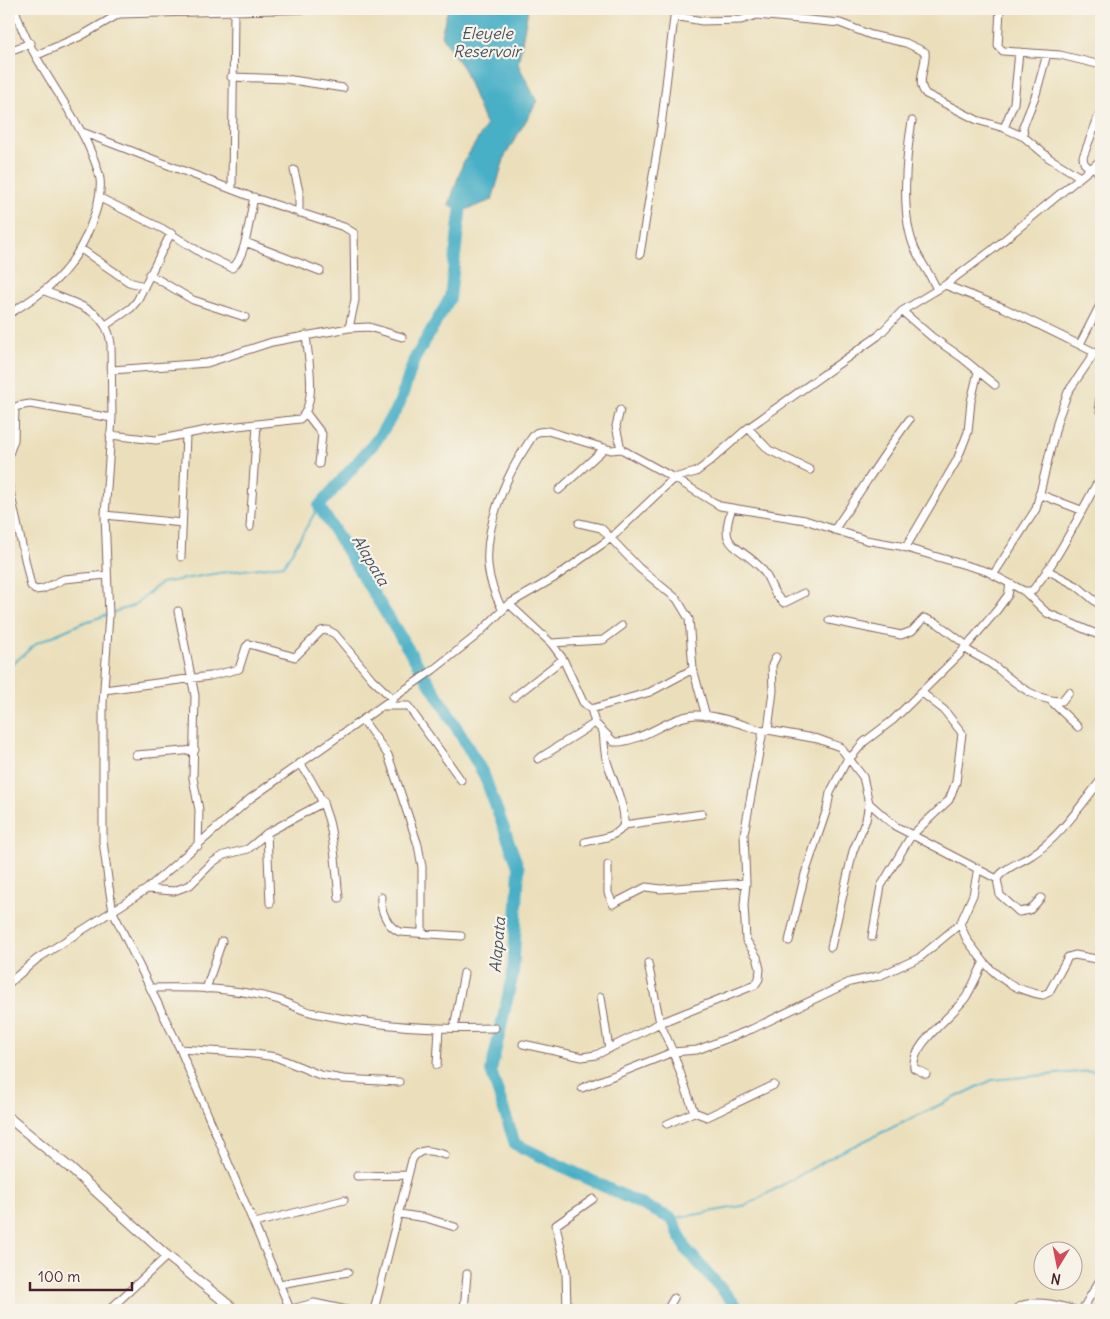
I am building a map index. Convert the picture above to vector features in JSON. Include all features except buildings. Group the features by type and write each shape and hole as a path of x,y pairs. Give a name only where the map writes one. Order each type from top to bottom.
{"main road":[{"path":"9,1118 70,1168 167,1256 235,1310"}],"street":[{"path":"9,314 45,291 72,264 81,249 100,198 97,166 82,132 37,55 15,9"},
{"path":"37,55 81,36 116,15 194,10 234,12 313,9"},
{"path":"1000,9 998,46 1003,51 1047,54 1101,65"},
{"path":"232,188 234,12"},
{"path":"640,254 661,127 675,12 709,21 741,20 757,15 840,24 871,35 906,43 924,52 926,60 921,79 921,89 926,94 976,120 1004,128 1024,137 1049,158 1080,177"},
{"path":"9,51 31,43"},
{"path":"1004,128 1014,103 1019,52"},
{"path":"1024,137 1022,128 1036,94 1047,54"},
{"path":"232,77 286,80 343,88"},
{"path":"1101,110 1083,157 1101,178"},
{"path":"912,121 908,153 909,234 914,248 937,290"},
{"path":"82,132 254,197 344,227 354,233 355,300 349,328"},
{"path":"978,372 971,401 968,432 952,472 906,547 866,540 774,514 720,506 705,499 674,478 621,449 605,448 542,432 533,437 516,461 503,489 488,548 488,566 493,589 502,609 554,578 612,538 674,478 696,472 748,428 878,336 902,311 945,285 992,250 1101,160"},
{"path":"294,170 299,191 299,213"},
{"path":"100,198 171,233 210,258 232,268 238,264 245,242 254,197"},
{"path":"106,325 131,308 171,233"},
{"path":"245,242 320,271"},
{"path":"81,249 129,282 144,286"},
{"path":"149,274 193,300 245,318"},
{"path":"945,285 1004,308 1101,356"},
{"path":"45,291 96,313 106,325 111,339 112,418 105,515 109,612 104,690 103,841 113,912 180,1049 232,1175 255,1223 289,1310 314,1303 347,1310"},
{"path":"1080,344 1101,303"},
{"path":"902,311 932,337 962,357 996,385"},
{"path":"112,370 206,363 272,342 349,328 369,327 402,337"},
{"path":"110,434 156,440 300,419 306,413 311,392 306,335"},
{"path":"993,575 1036,509 1050,460 1058,419 1068,392 1092,358 1092,351"},
{"path":"1101,390 1099,406 1101,411"},
{"path":"9,454 14,440 15,408 18,406 30,404 112,418"},
{"path":"620,410 616,426 621,449"},
{"path":"306,413 322,434 318,464"},
{"path":"834,530 909,420"},
{"path":"250,526 257,425"},
{"path":"748,428 769,450 810,470"},
{"path":"181,557 186,435"},
{"path":"559,490 605,448"},
{"path":"1024,592 1032,590 1048,570 1075,526 1081,510 1096,484"},
{"path":"9,487 30,578 35,590 42,590 64,579 107,575"},
{"path":"1039,494 1081,510"},
{"path":"732,508 725,526 727,538 762,569 774,594 784,604 804,593"},
{"path":"105,515 182,523"},
{"path":"579,523 601,528 639,568 678,599 689,619 693,669 706,716"},
{"path":"893,544 986,571 1024,592 1047,613 1101,636"},
{"path":"1048,570 1077,586 1101,606"},
{"path":"789,941 805,874 827,810 830,793 849,756 852,756 864,742 893,720 965,647 1008,595 1010,584"},
{"path":"509,604 551,643 563,659 583,702 591,709 595,724 604,730 614,742 620,742 693,715 706,716 830,743 840,747 849,756 863,777 869,803 866,820 854,851 831,947"},
{"path":"9,983 37,959 147,889 173,864 198,846 235,811 433,670 476,636 509,604"},
{"path":"178,611 192,679 196,714 193,778 199,810 198,846"},
{"path":"829,620 901,635 912,631 924,618 938,623 965,647 994,666 1007,678 1044,700 1062,701 1068,692"},
{"path":"551,643 602,640 622,626"},
{"path":"104,690 192,679 239,669 246,648 250,644 295,657 321,631 327,630 335,634 372,679 393,699"},
{"path":"523,1044 582,1057 596,1055 660,1023 755,985 759,979 760,969 756,957 746,940 744,834 766,730 770,729 773,691 772,665 776,657"},
{"path":"514,697 563,659"},
{"path":"591,709 650,692 693,669"},
{"path":"872,937 881,886 911,836 949,800 956,782 962,733 944,710 922,692"},
{"path":"1051,701 1078,727"},
{"path":"384,706 408,706 461,780"},
{"path":"363,720 388,755 418,845 422,867 422,933"},
{"path":"538,759 595,724"},
{"path":"604,730 606,759 615,782 624,816 624,825"},
{"path":"136,755 195,750"},
{"path":"300,763 324,802 333,830 338,898"},
{"path":"1041,898 1030,910 1019,912 1000,895 997,878 1000,873 1020,864 1044,847 1101,780"},
{"path":"147,889 174,891 190,885 218,858 248,849 267,833 324,802"},
{"path":"869,803 895,826 911,836 997,878"},
{"path":"585,842 615,833 624,825 702,814"},
{"path":"267,833 270,903"},
{"path":"608,865 608,893 613,904 646,887 661,889 746,883"},
{"path":"582,1088 673,1052 697,1050 752,1029 850,982 879,976 919,958 960,924 973,895 978,868"},
{"path":"381,897 383,912 394,930 461,936"},
{"path":"960,924 967,940 998,978 1016,987 1044,995 1048,992 1068,957 1075,955 1101,960"},
{"path":"206,989 222,941"},
{"path":"926,1074 914,1068 914,1058 933,1032 966,997 984,962"},
{"path":"648,963 660,1023 673,1052 694,1112"},
{"path":"454,1028 464,973"},
{"path":"151,988 206,989 279,1000 313,1013 386,1025 439,1028 495,1028"},
{"path":"601,997 609,1050"},
{"path":"437,1065 439,1028"},
{"path":"180,1049 276,1057 320,1075 344,1079 400,1082"},
{"path":"667,1124 694,1112 707,1117 774,1085"},
{"path":"374,1310 400,1214 412,1160 417,1153 432,1150 445,1155"},
{"path":"357,1176 408,1175"},
{"path":"255,1223 344,1200"},
{"path":"567,1310 566,1272 556,1225 593,1200"},
{"path":"400,1214 426,1218 455,1228"},
{"path":"108,1310 167,1256"},
{"path":"280,1284 348,1272"},
{"path":"464,1310 467,1274"},
{"path":"1082,1310 1101,1278"},
{"path":"667,1310 674,1298"},
{"path":"1015,1310 1020,1304 1028,1303 1055,1305 1074,1310"}],"water":[{"name":"Eleyele Reservoir","path":"448,9 528,9 518,64 537,102 505,156 492,200 465,210 449,205 463,163 486,126 464,70 441,35"}],"waterway":[{"name":"Alapata","path":"466,194 461,205 450,298 414,360 399,405 376,441 319,506 448,713 484,775 519,869 513,973 491,1071 515,1144 672,1219 686,1249 740,1310"},
{"path":"111,613 133,606 161,583 284,565 319,506"},
{"path":"9,667 37,643 82,623 107,615"},
{"path":"672,1219 747,1205 839,1153 992,1080 1101,1070"}]}
